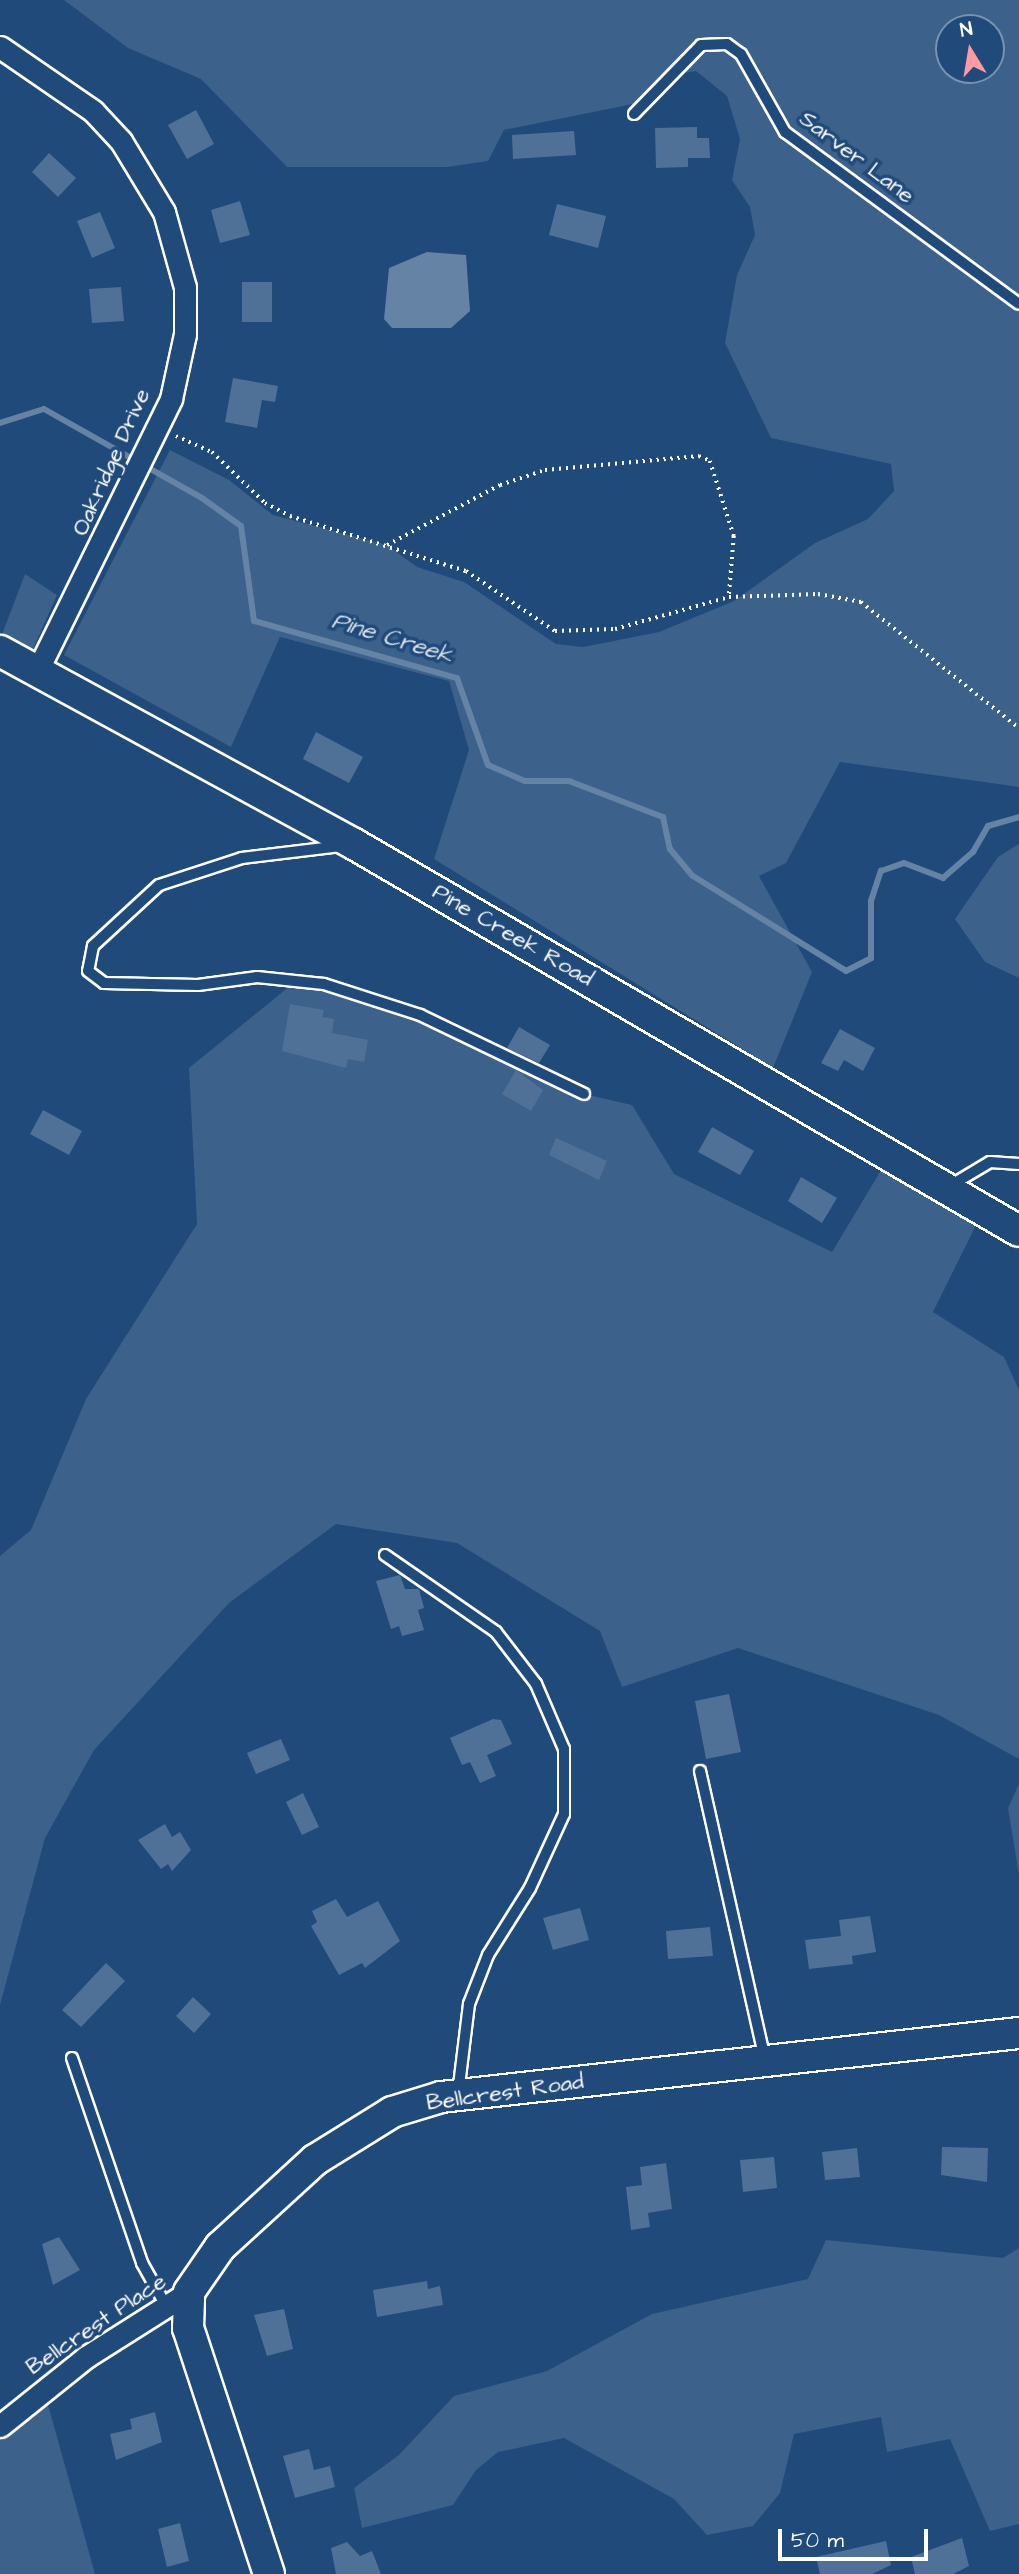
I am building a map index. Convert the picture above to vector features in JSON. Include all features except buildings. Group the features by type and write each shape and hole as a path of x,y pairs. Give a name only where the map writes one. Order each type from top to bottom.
{"street":[{"name":"Oakridge Drive","path":"0,47 93,111 146,177 164,212 185,287 185,334 158,428 39,667"},
{"name":"Pine Creek Road","path":"0,651 39,667 354,844 1019,1231"},
{"name":"Bellcrest Road","path":"177,2298 220,2247 315,2160 392,2112 458,2094 1019,2033"},
{"name":"Bellcrest Place","path":"0,2426 177,2298"},
{"path":"177,2298 269,2574"}],"lane":[{"name":"Sarver Lane","path":"634,114 691,52 713,42 727,44 741,54 785,132 1019,304"},
{"path":"354,844 242,858 159,885 93,946 88,971 104,984 198,985 257,977 324,984 421,1015 584,1094"},
{"path":"946,1188 990,1162 1019,1164"},
{"path":"385,1555 446,1592 496,1632 536,1684 564,1749 564,1814 530,1888 488,1955 469,2004 458,2094"},
{"path":"700,1771 765,2060"},
{"path":"72,2058 142,2263 177,2298"}],"path":[{"path":"158,428 212,452 265,503 290,516 466,571 555,631 614,629 729,597 818,594 861,602 1019,728"},
{"path":"387,545 500,485 545,470 699,456 710,461 734,536 729,597"}],"shaded area":[{"path":"64,0 1019,0 1019,787 840,762 786,863 759,876 812,972 773,1068 434,859 469,750 449,681 280,637 231,747 64,655 170,450 229,480 273,515 387,545 417,567 464,582 556,644 583,647 659,632 734,601 815,543 868,519 894,491 891,464 771,438 725,343 737,275 755,235 750,207 732,180 740,139 727,96 696,71 664,76 633,104 504,130 488,161 447,167 287,167 201,79 128,48"},
{"path":"427,252 466,255 470,311 451,328 392,328 384,319 389,268"},
{"path":"25,574 57,595 33,649 1,637"},
{"path":"1019,844 1019,978 985,962 955,919 998,857"},
{"path":"296,981 374,997 584,1094 632,1105 674,1174 832,1252 883,1167 977,1223 933,1312 1004,1357 1019,1390 1019,1759 939,1715 738,1648 622,1687 600,1631 457,1543 336,1524 229,1603 94,1750 45,1838 0,2005 0,1556 31,1530 86,1399 197,1224 189,1068"},
{"path":"1019,1784 1019,1875 1008,1808"},
{"path":"826,2240 1003,2258 1019,2248 1019,2524 990,2531 950,2439 887,2452 881,2417 794,2434 780,2493 753,2526 707,2535 674,2499 564,2438 498,2452 476,2470 453,2505 362,2528 354,2488 399,2455 454,2396 547,2371 652,2314 808,2279"},
{"path":"44,2390 95,2574 0,2574 0,2426"}],"waterway":[{"name":"Pine Creek","path":"0,423 44,409 202,498 241,526 254,621 457,678 488,765 525,781 569,781 663,817 670,849 693,876 846,971 871,958 871,901 881,871 904,863 943,878 973,852 988,826 1019,817"}]}
